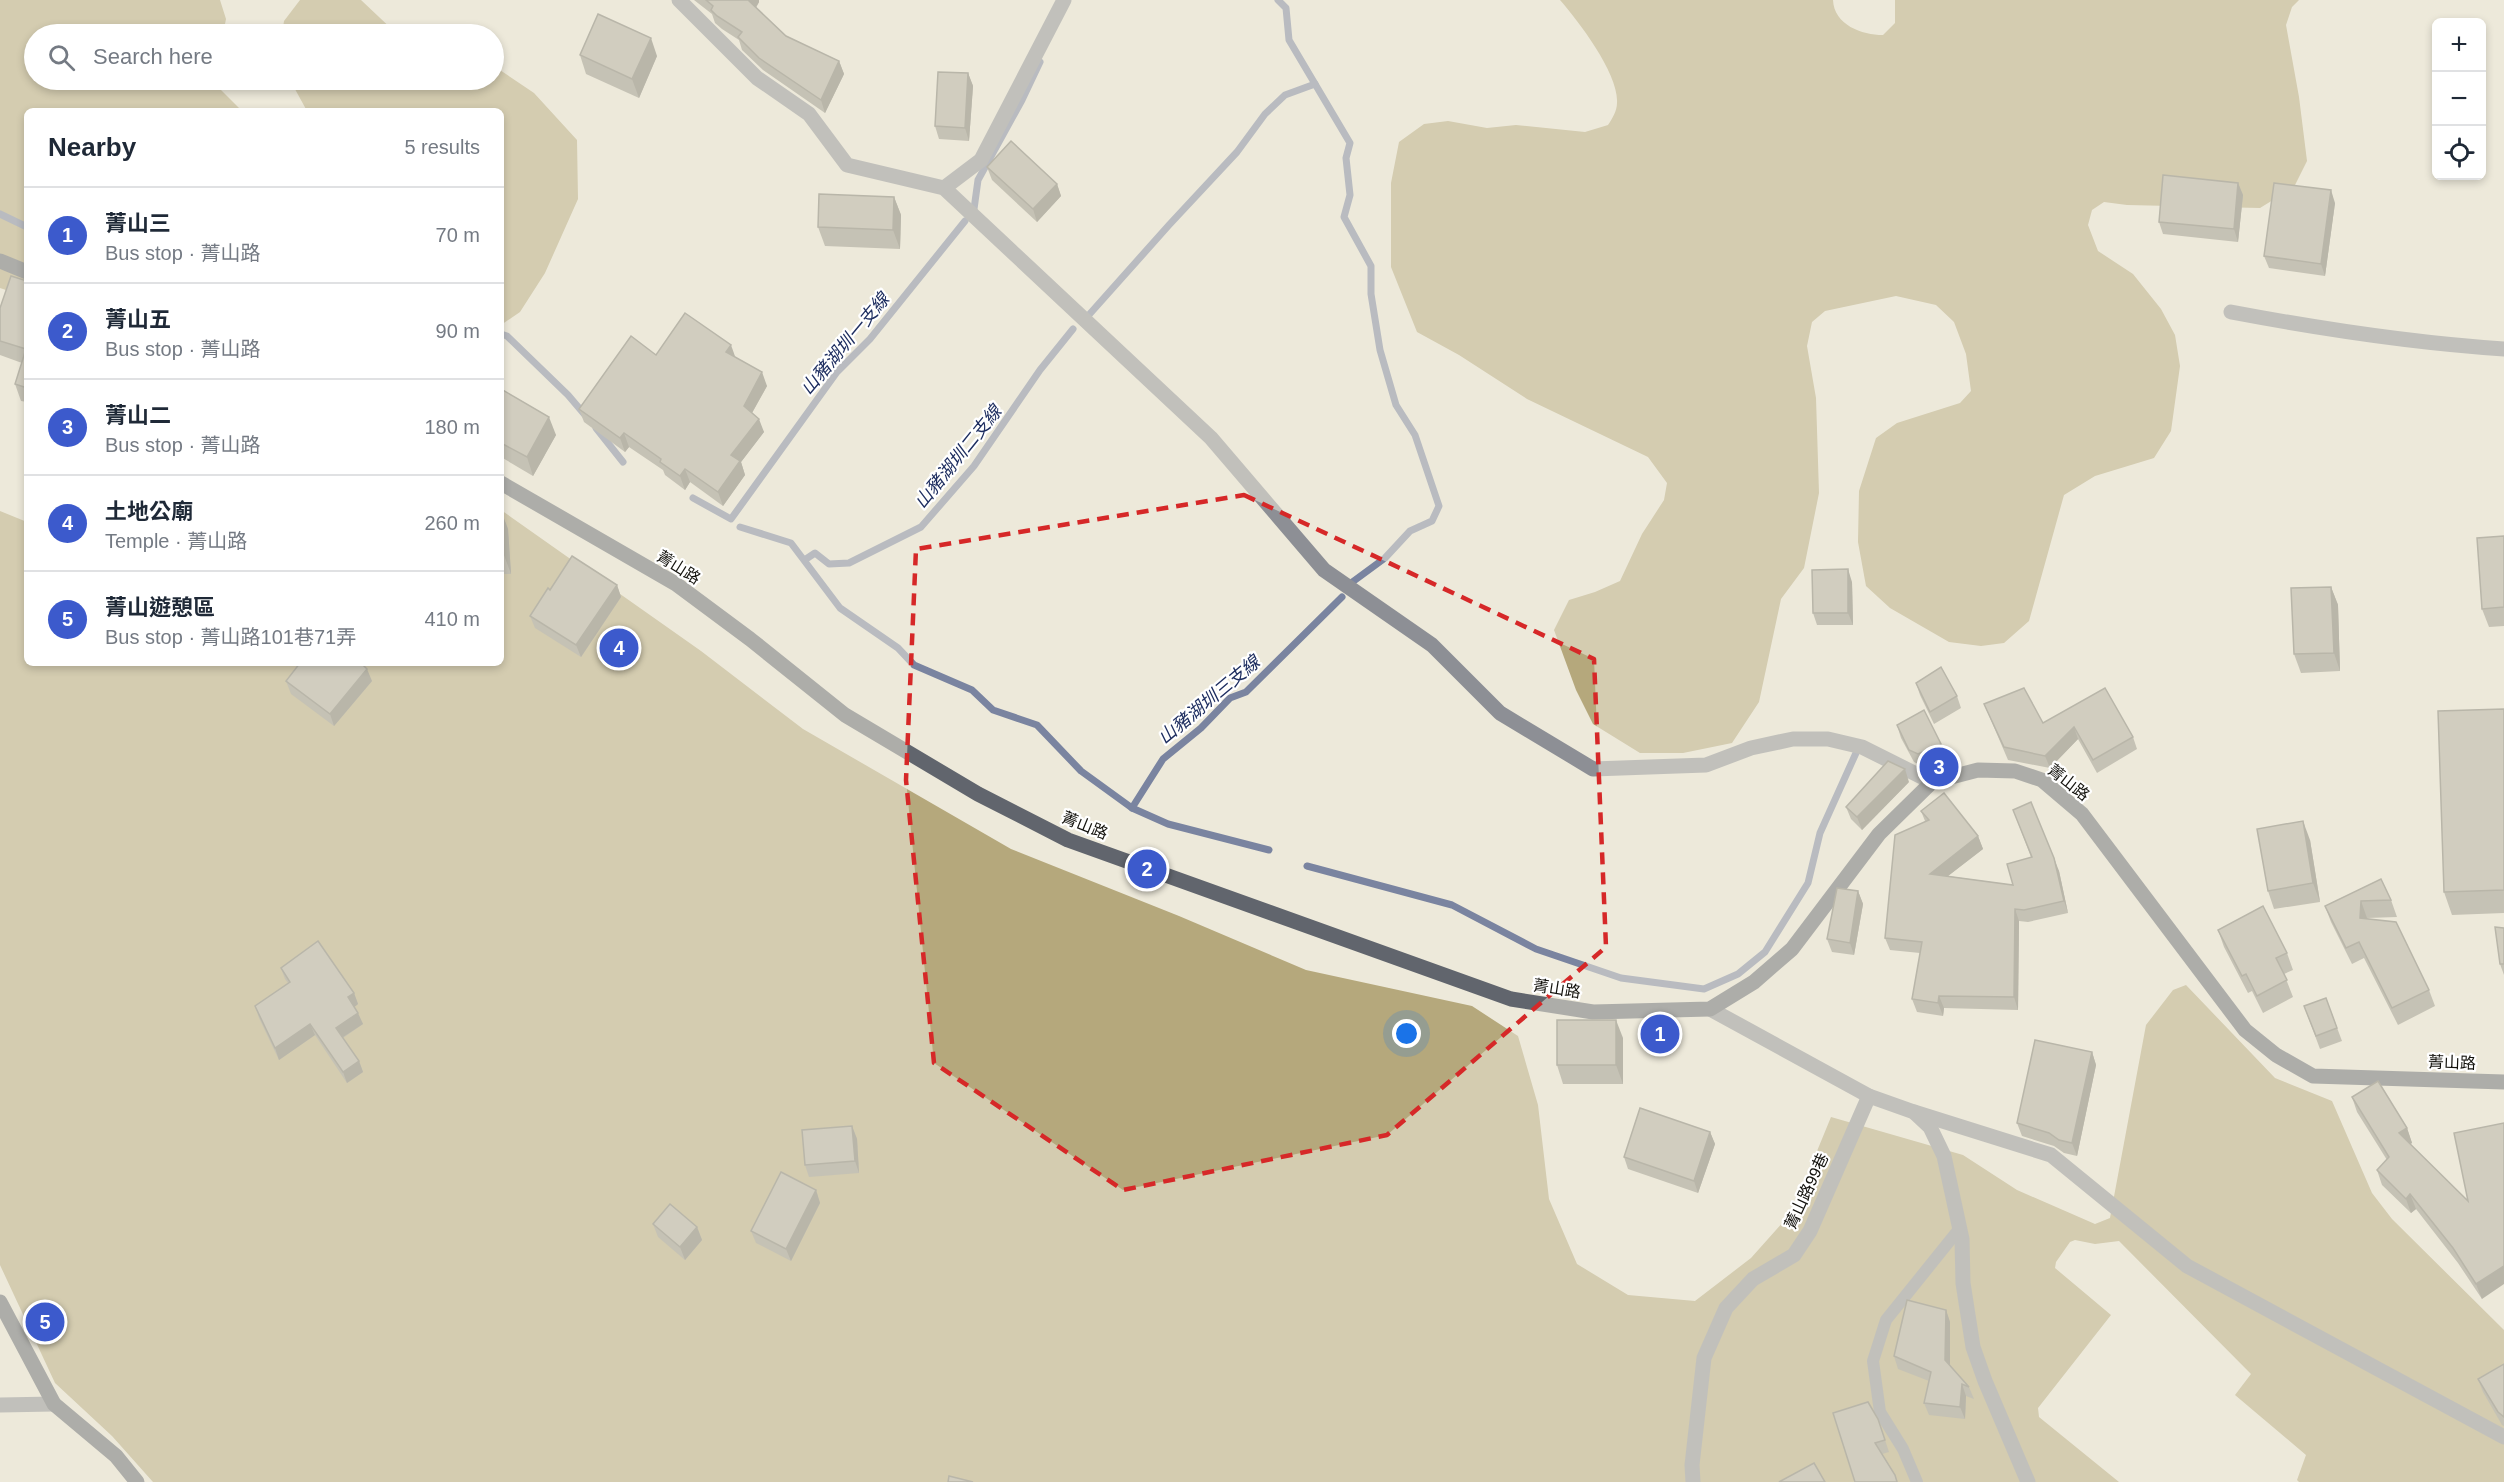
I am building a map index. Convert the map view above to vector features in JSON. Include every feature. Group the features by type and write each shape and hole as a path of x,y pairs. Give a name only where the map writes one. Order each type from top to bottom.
{"street":[{"path":"679,0 757,78 809,114 847,165 944,188 1211,438 1324,570 1432,645 1500,713 1593,769 1706,765 1751,748 1793,739 1828,739 1862,747 1932,782"},
{"path":"944,188 981,160 1064,0"},
{"path":"0,261 24,271"},
{"path":"2231,312 2296,324 2472,347 2504,349"},
{"name":"菁山路","path":"504,485 676,584 750,639 845,715 978,794 1068,840 1511,999 1593,1012 1710,1009 1754,982 1792,949 1879,834 1932,782 1978,770 2015,771 2042,780 2082,814 2245,1030 2276,1055 2313,1076 2504,1082"},
{"path":"1710,1009 1869,1096 2050,1155 2187,1266 2504,1437"},
{"name":"菁山路99巷","path":"1693,1482 1692,1465 1704,1358 1726,1308 1753,1279 1794,1255 1810,1231 1869,1096"},
{"path":"1914,1112 1930,1127 1944,1156 1960,1228 1963,1283 1973,1347 2028,1482"},
{"path":"0,1302 54,1404 116,1456 137,1482"},
{"path":"0,1405 54,1404"}],"lane":[{"path":"1917,1482 1903,1449 1880,1412 1873,1361 1886,1320 1960,1228"}],"highlighted area":[{"path":"1244,495 1594,659 1606,947 1387,1135 1123,1190 934,1063 906,780 916,549"}],"shaded area":[{"path":"0,0 220,0 226,19 225,24 24,24 24,90 221,90 239,108 24,108 24,296 0,288"},
{"path":"300,0 361,0 386,24 284,24"},
{"path":"1560,0 1833,0 1838,16 1850,27 1866,33 1883,35 1895,23 1895,0 2299,0 2292,7 2286,25 2299,97 2307,161 2294,187 2260,208 2127,205 2104,202 2092,210 2088,225 2098,251 2133,274 2161,309 2175,335 2180,366 2171,431 2154,458 2095,476 2064,495 2029,621 2004,643 1981,646 1949,642 1890,608 1866,586 1858,542 1859,491 1876,438 1897,423 1960,403 1971,391 1966,354 1954,322 1936,305 1896,296 1825,311 1812,322 1807,346 1816,398 1819,493 1804,568 1781,599 1759,702 1732,743 1683,753 1640,753 1593,724 1576,690 1554,630 1569,600 1620,581 1642,534 1664,500 1667,483 1648,457 1527,399 1459,355 1417,332 1391,267 1391,183 1399,142 1424,124 1448,121 1487,128 1516,125 1585,132 1610,123 1617,103 1612,78 1587,35"},
{"path":"504,73 534,93 577,140 578,199 545,273 520,312 504,323 504,108 305,108 295,90 504,90"},
{"path":"0,511 24,521 24,666 504,666 504,512 701,651 803,729 1011,849 1306,970 1472,1006 1518,1036 1538,1105 1549,1199 1577,1264 1628,1295 1695,1301 1751,1258 1792,1212 1831,1117 1963,1155 2017,1190 2095,1224 2110,1218 2146,1025 2173,990 2186,985 2275,1078 2332,1101 2372,1193 2392,1219 2504,1330 2504,1482 2299,1482 2297,1480 2306,1455 2235,1395 2251,1374 2119,1241 2095,1244 2075,1240 2070,1242 2056,1262 2055,1268 2111,1315 2038,1408 2039,1417 2119,1482 153,1482 112,1436 55,1383 0,1265"}],"building":[{"path":"706,0 748,0 786,36 839,61 821,100 759,58 738,37 742,32 717,16 711,10 713,6"},
{"path":"598,14 651,38 632,79 580,55"},
{"path":"938,72 968,73 965,128 935,126"},
{"path":"1011,141 1057,184 1033,209 987,167"},
{"path":"2163,175 2238,183 2234,229 2159,222"},
{"path":"2274,183 2331,190 2321,264 2264,256"},
{"path":"819,194 894,197 893,230 818,227"},
{"path":"11,276 24,280 24,348 0,341 0,308"},
{"path":"685,313 731,345 726,352 762,372 744,406 759,419 731,455 740,461 718,492 685,469 680,476 660,462 661,459 624,433 620,438 579,409 631,336 656,355"},
{"path":"24,355 24,387 15,384"},
{"path":"504,391 549,417 527,457 504,445"},
{"path":"2504,536 2504,607 2482,609 2477,538"},
{"path":"572,556 617,585 576,645 530,616"},
{"path":"1848,569 1848,613 1813,613 1812,570"},
{"path":"2331,587 2334,653 2294,654 2291,588"},
{"path":"298,666 364,666 367,669 330,714 286,681"},
{"path":"1941,667 1957,696 1930,712 1916,683"},
{"path":"2024,688 2043,723 2105,688 2133,737 2093,760 2074,727 2045,756 2004,747 1984,704"},
{"path":"2504,709 2504,890 2444,892 2438,711"},
{"path":"1924,710 1941,744 1918,754 1909,750 1897,725"},
{"path":"1888,761 1905,769 1857,817 1846,807"},
{"path":"1944,793 1978,836 1930,874 2013,885 2007,864 2032,857 2013,810 2031,802 2054,858 2064,901 2024,910 2015,909 2014,997 1939,996 1938,1003 1912,999 1922,942 1885,938 1895,835 1929,820 1921,811"},
{"path":"2303,821 2313,883 2268,891 2257,829"},
{"path":"2381,879 2391,900 2361,901 2360,918 2396,922 2429,990 2392,1008 2359,942 2346,948 2325,906"},
{"path":"1837,888 1858,891 1850,943 1827,939"},
{"path":"2263,906 2287,953 2276,958 2287,980 2257,996 2246,974 2242,976 2218,930"},
{"path":"2495,927 2504,928 2504,964 2500,964"},
{"path":"318,941 354,993 348,997 358,1013 336,1028 359,1061 343,1072 310,1024 275,1048 255,1006 290,982 281,968"},
{"path":"2326,998 2337,1028 2316,1036 2304,1006"},
{"path":"1557,1020 1616,1020 1616,1065 1557,1065"},
{"path":"2035,1040 2092,1052 2072,1143 2017,1123"},
{"path":"2378,1081 2407,1128 2399,1133 2468,1201 2454,1133 2504,1123 2504,1266 2476,1284 2453,1248 2410,1194 2406,1199 2377,1170 2389,1157 2352,1097"},
{"path":"1640,1108 1710,1132 1694,1181 1624,1157"},
{"path":"852,1126 855,1161 805,1165 802,1130"},
{"path":"781,1172 816,1190 786,1249 751,1231"},
{"path":"670,1204 697,1227 680,1247 653,1224"},
{"path":"1907,1300 1946,1310 1945,1360 1969,1387 1962,1384 1960,1407 1924,1403 1931,1372 1894,1356"},
{"path":"2504,1364 2504,1417 2498,1412 2478,1379"},
{"path":"1868,1402 1878,1419 1885,1440 1875,1443 1897,1482 1855,1482 1833,1413"},
{"path":"1814,1463 1825,1482 1779,1482"},
{"path":"949,1476 973,1482 948,1482"}],"waterway":[{"path":"1278,0 1286,8 1289,40 1350,143 1346,158 1350,195 1344,217 1371,266 1371,294 1380,350 1396,405 1415,435 1439,506 1432,521 1410,531 1385,558 1351,583"},
{"path":"974,209 978,180 1040,62"},
{"path":"1087,317 1237,152 1265,114 1285,95 1315,84"},
{"path":"0,214 24,226"},
{"name":"山豬湖圳一支線","path":"693,498 731,519 837,372 870,339 965,221"},
{"name":"山豬湖圳二支線","path":"806,559 815,553 829,564 849,563 921,527 974,466 1040,370 1073,329"},
{"path":"504,335 568,395 585,415"},
{"path":"596,428 623,462"},
{"path":"740,527 791,543 840,608 898,648 914,665 972,690 993,710 1037,725 1081,771 1132,808 1168,824 1269,850"},
{"name":"山豬湖圳三支線","path":"1132,808 1163,759 1201,728 1230,698 1246,692 1342,597"},
{"path":"1307,866 1452,905 1536,949 1621,978 1704,989 1738,974 1765,952 1808,883 1820,833 1856,753"}],"place":[{"name":"土地公廟","path":"619,648"},
{"name":"菁山二","path":"1939,767"},
{"name":"菁山五","path":"1147,869"},
{"name":"菁山三","path":"1660,1034"},
{"name":"菁山遊憩區","path":"45,1322"}]}
